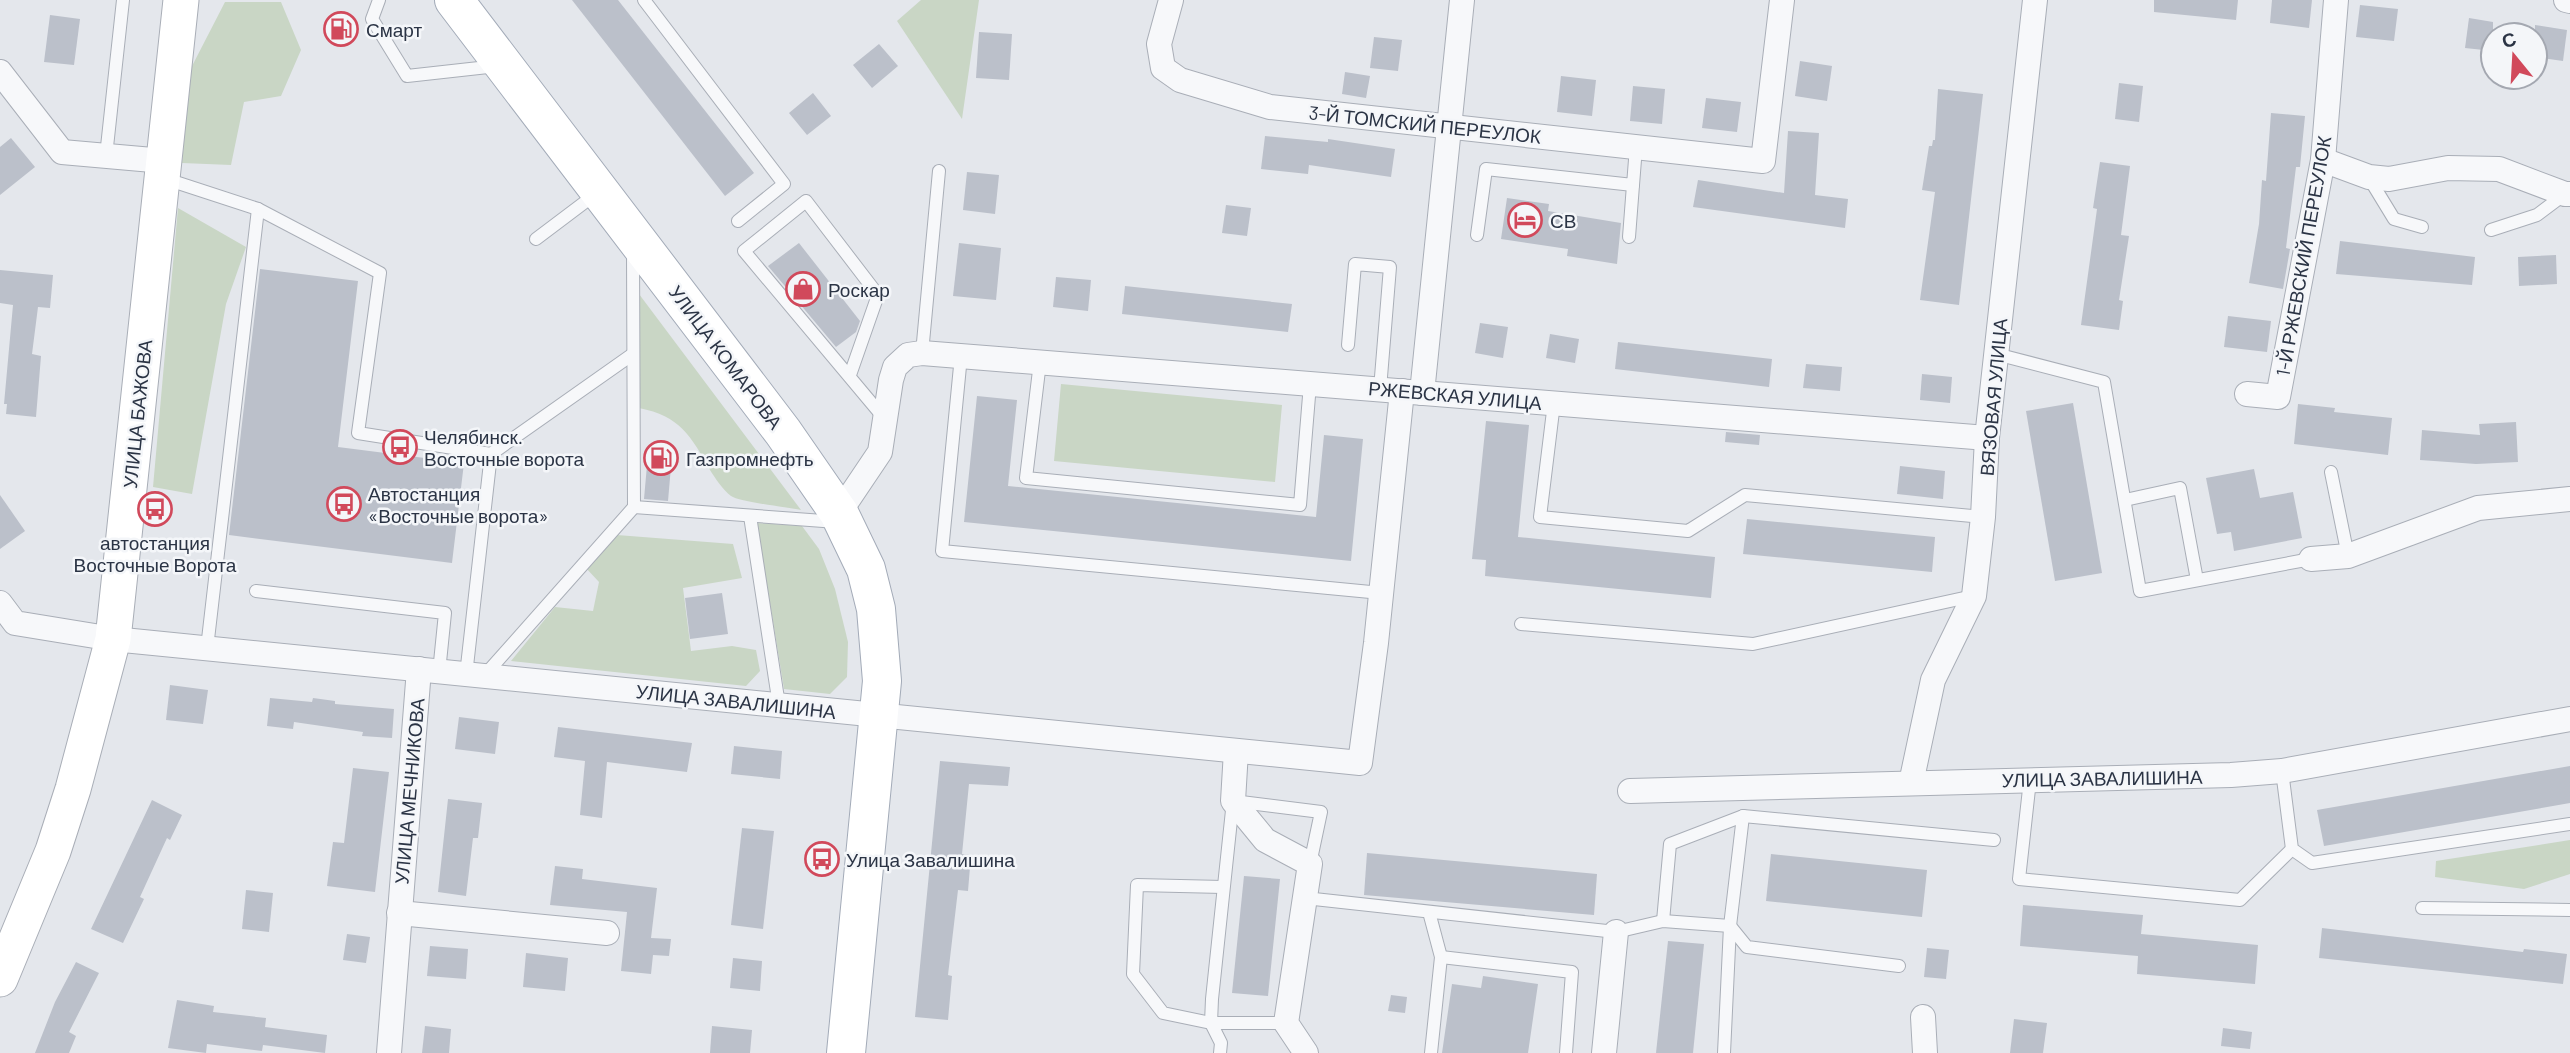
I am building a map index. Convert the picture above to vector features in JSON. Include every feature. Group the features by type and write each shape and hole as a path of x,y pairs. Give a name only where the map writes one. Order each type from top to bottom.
{"main road":[{"name":"УЛИЦА БАЖОВА","path":"0,979 53,851 73,789 113,639 181,0"},
{"name":"УЛИЦА КОМАРОВА","path":"454,0 783,432 842,518 866,569 876,609 881,659 879,715 846,1053"}],"street":[{"name":"3-Й ТОМСКИЙ ПЕРЕУЛОК","path":"1171,0 1159,44 1163,68 1180,80 1270,107 1763,161 1782,0"},
{"path":"1381,593 1401,391 1449,127 1462,0"},
{"name":"ВЯЗОВАЯ УЛИЦА","path":"1910,783 1933,680 1974,596 1983,517 1987,438 2035,0"},
{"name":"1-Й РЖЕВСКИЙ ПЕРЕУЛОК","path":"2247,394 2278,397 2323,160 2336,0"},
{"path":"2,79 62,152 106,156 163,169"},
{"path":"2323,160 2369,177 2389,179 2448,168 2499,169 2567,194"},
{"path":"842,518 880,452 895,367 908,355 922,353"},
{"name":"РЖЕВСКАЯ УЛИЦА","path":"922,353 1987,438"},
{"path":"2311,559 2348,556 2478,508 2570,499"},
{"name":"УЛИЦА ЗАВАЛИШИНА","path":"0,603 15,623 113,639 1360,763 1381,593"},
{"name":"УЛИЦА МЕЧНИКОВА","path":"389,1053 399,913 429,671"},
{"name":"УЛИЦА ЗАВАЛИШИНА","path":"1630,791 2231,775 2282,771 2570,719"},
{"path":"1236,751 1233,801 1265,840 1310,864 1286,1023 1306,1053"},
{"path":"399,913 607,933"},
{"path":"1604,1053 1616,932"},
{"path":"1923,1017 1925,1053"}],"lane":[{"path":"106,156 123,0"},
{"path":"379,0 372,19 407,76 504,66"},
{"path":"644,0 785,184 737,221"},
{"path":"1629,237 1636,147"},
{"path":"163,169 258,209 380,272 358,433 491,454 634,354"},
{"path":"1477,235 1486,169 1633,186"},
{"path":"922,353 939,172"},
{"path":"2369,177 2394,219 2422,227"},
{"path":"536,239 600,191"},
{"path":"2491,230 2537,215 2567,194"},
{"path":"850,375 878,295 806,201 744,251 884,418"},
{"path":"207,648 258,209"},
{"path":"475,675 634,507 633,235"},
{"path":"1348,345 1355,264 1390,267 1401,391"},
{"path":"1996,354 2104,382 2140,591 2311,559"},
{"path":"961,356 942,551 1381,593"},
{"path":"1040,362 1026,478 1300,505 1310,384"},
{"path":"1554,403 1541,517 1688,531 1745,495 1983,517"},
{"path":"475,675 491,454"},
{"path":"2331,471 2348,556"},
{"path":"2124,500 2180,488 2197,580"},
{"path":"634,507 750,516 842,518"},
{"path":"750,516 779,705"},
{"path":"256,591 445,613 429,671"},
{"path":"1521,624 1753,645 1974,596"},
{"path":"2282,771 2292,849 2312,863 2570,824"},
{"path":"2030,780 2019,879 2240,900 2292,849"},
{"path":"1220,1053 1221,1043 1211,1023 1233,801 1321,811 1310,864"},
{"path":"1663,920 1670,844 1743,816 1993,840"},
{"path":"1724,1053 1730,926 1743,816"},
{"path":"1223,887 1137,885 1133,974 1163,1013 1211,1023 1286,1023"},
{"path":"1305,898 1616,932 1663,920 1730,926 1747,947 1899,966"},
{"path":"2422,908 2570,910"},
{"path":"1429,912 1441,957 1431,1053"},
{"path":"1441,957 1572,972 1566,1053"}],"green space":[{"path":"921,0 979,0 962,119 897,21"},
{"path":"225,2 281,2 301,50 281,96 244,102 231,165 182,163 191,68"},
{"path":"178,208 246,247 226,304 192,494 153,487"},
{"path":"636,290 801,510 731,496 683,429 665,416 639,408"},
{"path":"1061,384 1282,405 1275,482 1054,461"},
{"path":"757,523 802,526 819,549 835,589 848,642 847,677 830,694 784,689"},
{"path":"617,535 733,544 742,578 683,588 691,651 732,646 756,650 760,671 746,686 511,661 555,607 593,611 599,582 586,568"},
{"path":"2570,840 2570,874 2524,889 2435,877 2436,861"}],"building":[{"path":"572,0 618,0 754,173 725,196"},
{"path":"2154,0 2238,0 2236,20 2154,12"},
{"path":"2272,0 2312,0 2309,28 2270,23"},
{"path":"2360,5 2398,9 2394,41 2356,37"},
{"path":"50,15 80,19 74,65 44,62"},
{"path":"2469,18 2487,21 2479,21 2479,50 2465,48"},
{"path":"2549,27 2567,30 2563,61 2549,59"},
{"path":"979,32 1012,34 1009,80 976,78"},
{"path":"1374,37 1402,40 1398,71 1370,68"},
{"path":"879,44 898,66 872,88 853,65"},
{"path":"1800,61 1832,66 1827,101 1795,96"},
{"path":"1345,72 1370,76 1366,98 1342,94"},
{"path":"1561,76 1596,80 1592,116 1557,112"},
{"path":"2119,83 2143,86 2139,122 2115,119"},
{"path":"1633,86 1665,89 1662,124 1630,121"},
{"path":"1938,89 1983,94 1959,305 1920,300 1935,192 1922,190 1929,146 1932,146 1935,140"},
{"path":"813,93 831,116 807,135 789,113"},
{"path":"1706,98 1741,102 1737,132 1702,128"},
{"path":"2271,113 2305,116 2300,167 2296,167 2286,248 2290,249 2283,289 2249,283 2259,224 2262,180 2266,181"},
{"path":"1788,131 1819,133 1815,195 1848,199 1845,228 1693,207 1698,180 1784,193"},
{"path":"1265,136 1328,142 1328,139 1395,149 1391,177 1309,165 1308,174 1261,169"},
{"path":"11,138 35,167 0,195 0,147"},
{"path":"2100,162 2130,166 2121,235 2129,236 2119,300 2123,301 2119,330 2081,325 2097,209 2093,208"},
{"path":"967,172 999,175 995,214 963,210"},
{"path":"1507,198 1549,204 1548,211 1621,223 1617,264 1567,256 1568,249 1501,239"},
{"path":"1226,205 1251,208 1247,236 1222,233"},
{"path":"2340,241 2475,257 2472,285 2336,274"},
{"path":"799,243 860,321 856,332 836,347 768,266"},
{"path":"959,243 1001,248 996,300 953,296"},
{"path":"2556,255 2557,284 2519,286 2518,257"},
{"path":"260,269 358,281 338,447 464,463 452,563 229,535"},
{"path":"0,270 53,275 50,308 38,307 32,354 41,356 36,417 6,414 7,404 4,404 13,305 0,303"},
{"path":"1056,277 1091,280 1088,311 1053,307"},
{"path":"1125,286 1292,304 1288,332 1122,314"},
{"path":"2228,316 2271,321 2267,352 2224,347"},
{"path":"1480,323 1508,327 1503,358 1475,353"},
{"path":"1550,334 1579,339 1575,363 1546,358"},
{"path":"1618,342 1772,359 1769,387 1615,369"},
{"path":"1806,364 1842,367 1840,391 1803,388"},
{"path":"1922,374 1952,377 1950,403 1920,400"},
{"path":"977,396 1017,400 1008,486 1316,517 1324,435 1363,439 1351,561 964,522"},
{"path":"2073,403 2102,573 2055,581 2026,411"},
{"path":"2298,404 2335,408 2334,412 2392,418 2388,455 2294,444"},
{"path":"1486,421 1529,425 1518,537 1715,557 1711,598 1485,576 1486,560 1472,559"},
{"path":"2516,422 2518,462 2476,464 2420,460 2422,430 2480,435 2479,424"},
{"path":"1726,432 1760,435 1759,445 1725,442"},
{"path":"648,454 672,455 668,501 644,499"},
{"path":"1900,466 1945,471 1943,499 1897,494"},
{"path":"2254,469 2260,498 2293,492 2302,538 2234,551 2231,532 2217,534 2206,478"},
{"path":"0,495 25,531 0,549"},
{"path":"1747,519 1935,537 1932,572 1743,554"},
{"path":"722,593 728,634 690,639 685,598"},
{"path":"170,685 208,690 203,724 166,720"},
{"path":"270,698 312,702 313,698 335,701 335,704 394,709 392,738 362,736 363,732 294,722 293,729 267,726"},
{"path":"459,717 499,722 495,754 455,749"},
{"path":"558,727 692,743 687,772 607,762 602,818 580,815 585,761 554,757"},
{"path":"734,746 782,751 780,779 731,774"},
{"path":"940,761 1010,767 1008,786 969,784 962,854 971,855 968,891 958,890 948,975 952,976 948,1020 915,1017"},
{"path":"2570,766 2570,803 2324,846 2317,810"},
{"path":"353,768 389,772 375,892 327,886 333,842 344,843"},
{"path":"448,799 482,803 478,838 473,838 466,896 438,892"},
{"path":"152,800 182,815 170,840 167,838 140,897 144,899 123,943 91,929"},
{"path":"742,828 774,831 763,929 731,925"},
{"path":"1367,853 1597,874 1594,915 1364,895"},
{"path":"1771,854 1927,870 1922,917 1766,901"},
{"path":"555,866 583,869 582,879 657,888 651,938 671,939 669,956 653,955 651,974 621,971 627,912 550,905"},
{"path":"1244,876 1280,879 1268,996 1232,993"},
{"path":"246,890 273,893 269,932 242,929"},
{"path":"2023,905 2143,915 2141,934 2258,945 2255,984 2137,974 2138,956 2020,946"},
{"path":"2322,928 2523,952 2524,949 2567,954 2563,984 2319,958"},
{"path":"347,934 370,937 366,963 343,960"},
{"path":"1668,941 1704,944 1693,1053 1656,1053"},
{"path":"430,946 468,949 466,979 427,976"},
{"path":"1927,948 1949,950 1946,979 1924,977"},
{"path":"526,953 568,958 565,991 523,987"},
{"path":"733,958 762,961 760,991 730,988"},
{"path":"76,962 99,973 69,1032 76,1036 69,1053 35,1053 55,1002"},
{"path":"1483,976 1538,984 1528,1053 1442,1053 1452,984 1481,988"},
{"path":"1391,995 1407,997 1405,1013 1388,1011"},
{"path":"177,1000 214,1006 213,1012 266,1018 265,1027 327,1035 325,1053 263,1045 262,1051 207,1044 206,1053 168,1048"},
{"path":"2014,1019 2047,1023 2043,1053 2010,1053"},
{"path":"425,1026 451,1029 449,1053 422,1053"},
{"path":"712,1026 752,1030 750,1053 710,1053"},
{"path":"2223,1028 2252,1032 2250,1049 2221,1046"}],"place":[{"name":"Смарт","path":"341,29"},
{"name":"СВ","path":"1525,220"},
{"name":"Роскар","path":"803,289"},
{"name":"Челябинск. Восточные ворота","path":"400,447"},
{"name":"Газпромнефть","path":"661,458"},
{"name":"Автостанция «Восточные ворота»","path":"344,504"},
{"name":"автостанция Восточные Ворота","path":"155,509"},
{"name":"Улица Завалишина","path":"822,859"}]}
